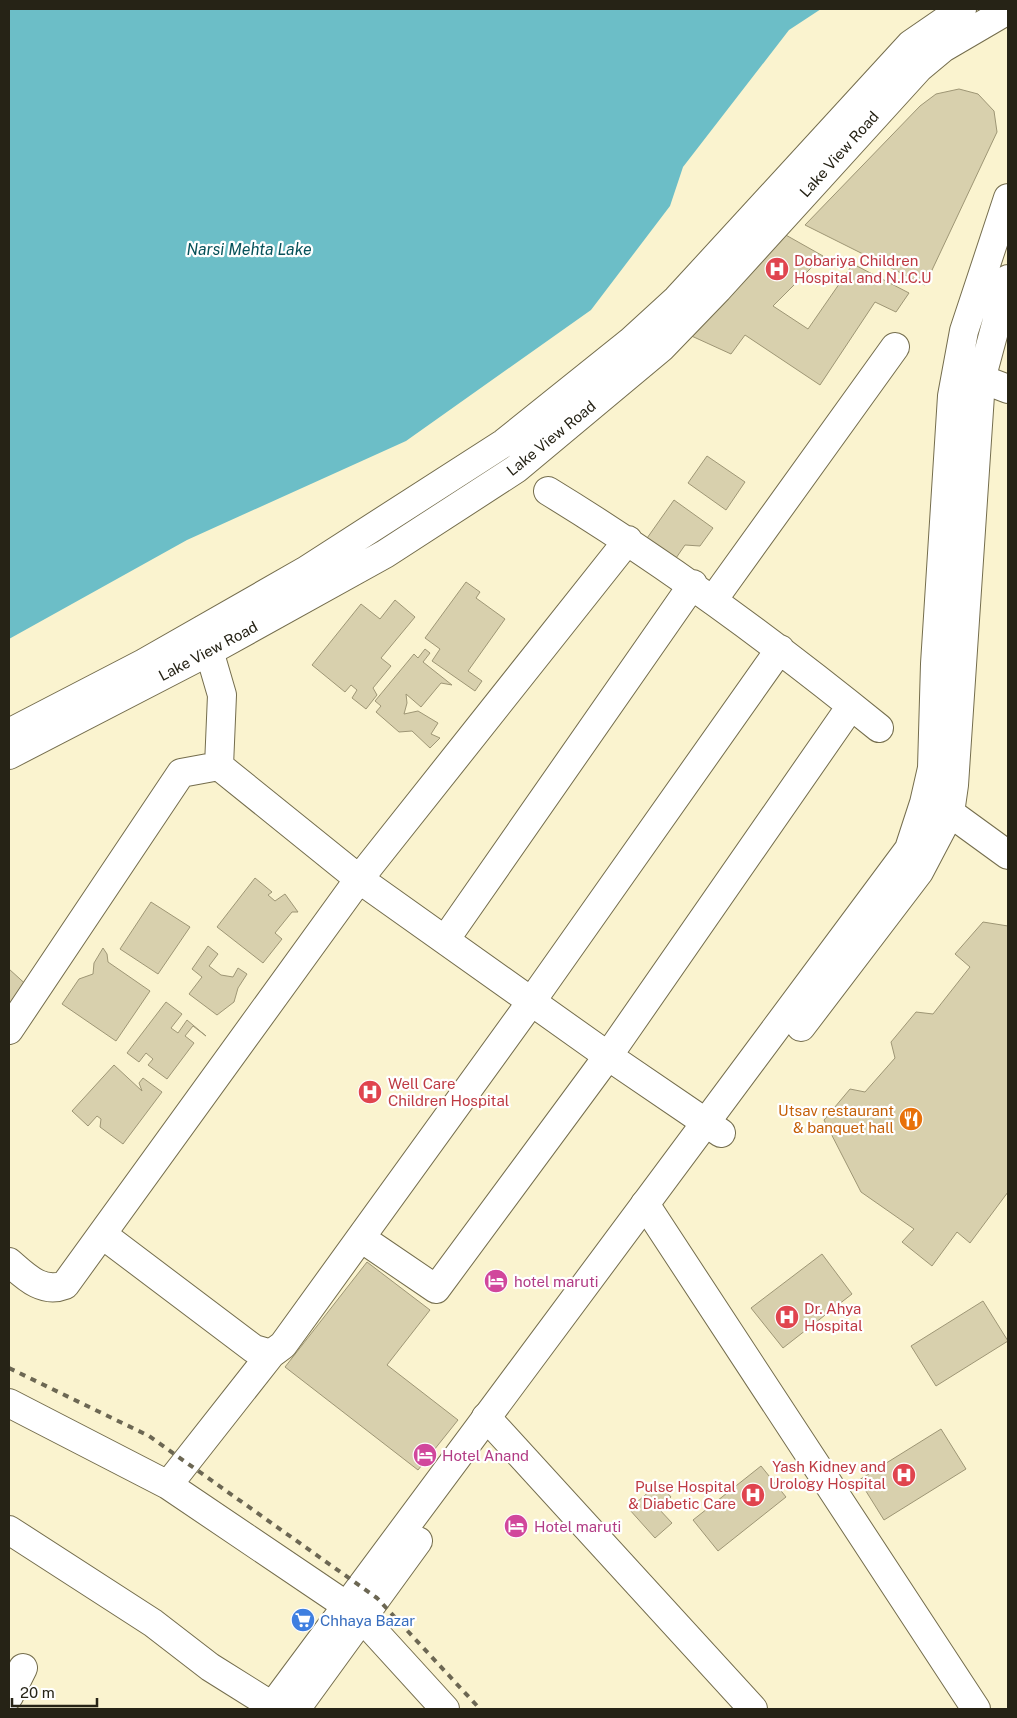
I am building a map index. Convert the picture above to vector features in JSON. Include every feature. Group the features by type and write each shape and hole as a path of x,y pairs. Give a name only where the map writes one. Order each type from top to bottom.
{"street":[{"name":"Lake View Road","path":"9,733 385,554 516,468 661,348 718,289 874,115 919,68 937,39 962,9"},
{"name":"Lake View Road","path":"9,755 206,640 305,571 497,446 630,342 677,299 877,78 911,44 937,39 1008,10"},
{"path":"9,1530 153,1623 210,1667 278,1709 354,1612 492,1423 713,1127 909,849 926,795 932,768 935,664 952,396 964,332 1008,198"},
{"path":"713,1127 919,872 950,813 954,785 981,380 1008,278"},
{"path":"445,940 703,592 895,347"},
{"path":"957,369 1008,389"},
{"path":"497,446 516,468"},
{"path":"548,491 628,540 703,592 780,649 879,728"},
{"path":"9,1262 34,1283 54,1289 65,1285 359,879 628,540"},
{"path":"206,640 222,695 219,766"},
{"path":"168,1484 270,1354 283,1346 531,1002 780,649"},
{"path":"361,1238 436,1289 608,1056 851,706"},
{"path":"9,1030 181,773 219,766 359,879 608,1056 713,1127"},
{"path":"926,795 1008,855"},
{"path":"650,1211 976,1709"},
{"path":"103,1235 254,1349 270,1354"},
{"path":"9,1403 168,1484 354,1612 445,1709"},
{"path":"492,1423 753,1709"},
{"path":"9,1696 23,1668"}],"water":[{"name":"Narsi Mehta Lake","path":"9,9 821,9 789,30 683,167 670,206 591,310 406,441 187,540 9,639"}],"building":[{"path":"959,89 978,94 994,111 997,132 925,285 805,225 920,106 936,94"},
{"path":"784,234 823,256 773,306 808,329 853,264 909,293 896,312 875,302 820,385 745,335 731,354 685,333"},
{"path":"707,456 745,482 726,510 688,483"},
{"path":"674,500 713,528 700,546 685,545 674,561 645,541"},
{"path":"466,582 480,592 476,598 505,619 468,671 482,681 475,691 432,661 440,649 425,638"},
{"path":"395,600 415,617 381,658 391,666 373,688 377,695 366,709 352,698 357,690 351,685 345,692 312,665 361,604 380,619"},
{"path":"425,649 430,653 423,662 452,685 441,683 421,707 406,694 407,703 404,714 418,711 438,723 431,734 440,738 430,748 412,731 399,732 376,712 381,706 375,701 414,654 418,658"},
{"path":"255,878 272,892 268,895 275,901 285,894 298,912 292,912 275,933 282,939 263,963 217,927"},
{"path":"151,902 190,927 158,974 120,949"},
{"path":"983,922 1008,926 1008,1192 970,1243 957,1232 932,1266 902,1242 914,1229 861,1192 824,1120 850,1089 865,1092 895,1058 891,1042 916,1012 933,1014 970,967 955,954"},
{"path":"208,946 218,954 209,966 221,975 233,977 238,968 247,974 238,988 234,1002 217,1015 189,994 202,977 192,969"},
{"path":"103,948 107,954 108,962 150,991 116,1041 62,1004 79,979 93,974 94,963"},
{"path":"9,969 31,989 9,1013"},
{"path":"166,1002 182,1014 171,1028 178,1033 187,1020 206,1036 193,1026 185,1036 194,1043 167,1079 148,1065 153,1059 146,1053 139,1062 127,1053"},
{"path":"114,1065 142,1091 139,1083 143,1078 162,1092 123,1144 100,1127 101,1119 97,1116 88,1126 72,1111"},
{"path":"822,1254 852,1294 783,1348 751,1308"},
{"path":"367,1262 430,1310 387,1365 458,1420 418,1470 285,1367"},
{"path":"983,1301 1008,1341 936,1386 911,1346"},
{"path":"941,1429 966,1469 884,1520 859,1480"},
{"path":"761,1466 786,1497 718,1551 693,1520"},
{"path":"659,1483 671,1497 658,1508 672,1523 655,1538 629,1509"}],"railway":[{"path":"9,1368 149,1436 377,1598 480,1709"}],"place":[{"name":"Dobariya Children Hospital and N.I.C.U","path":"777,269"},
{"name":"Well Care Children Hospital","path":"370,1092"},
{"name":"Utsav restaurant & banquet hall","path":"911,1119"},
{"name":"hotel maruti","path":"496,1281"},
{"name":"Dr. Ahya Hospital","path":"787,1317"},
{"name":"Hotel Anand","path":"425,1455"},
{"name":"Yash Kidney and Urology Hospital","path":"904,1475"},
{"name":"Pulse Hospital & Diabetic Care","path":"753,1495"},
{"name":"Hotel maruti","path":"516,1526"},
{"name":"Chhaya Bazar","path":"303,1620"}]}
